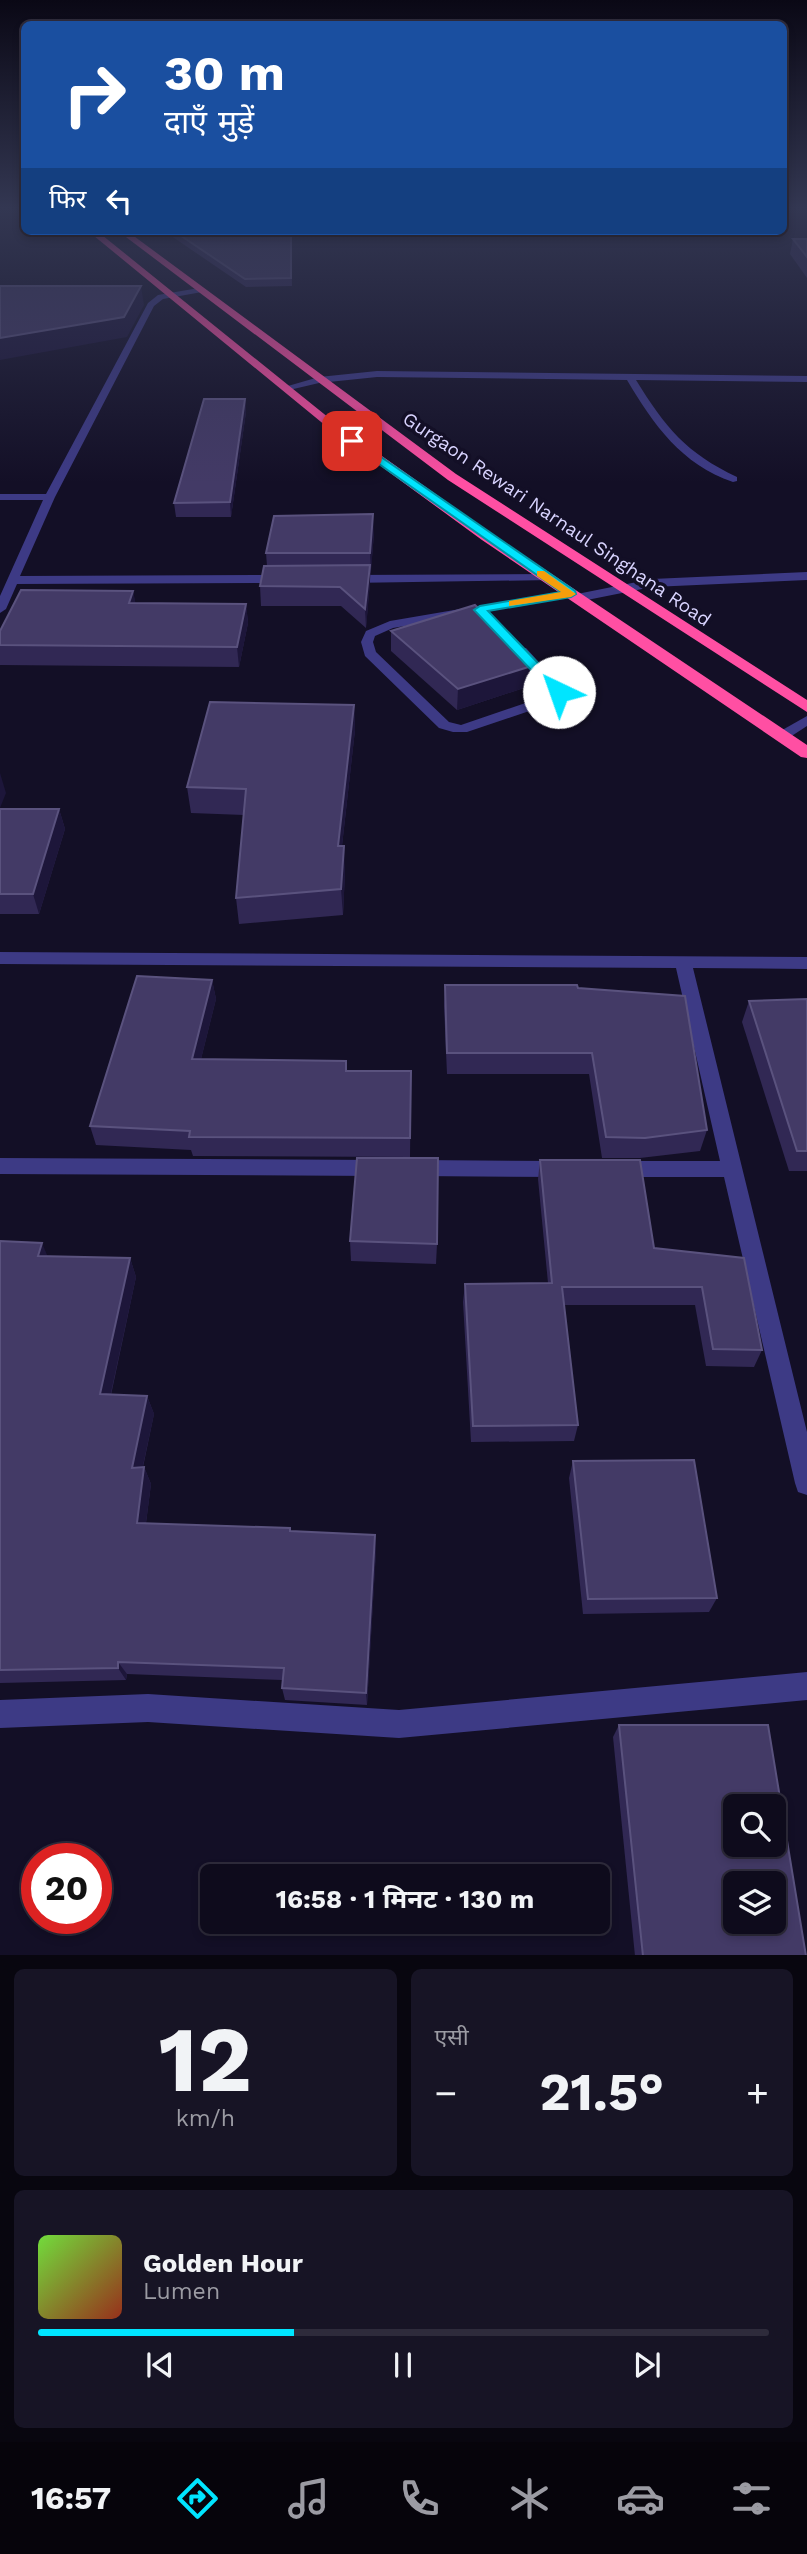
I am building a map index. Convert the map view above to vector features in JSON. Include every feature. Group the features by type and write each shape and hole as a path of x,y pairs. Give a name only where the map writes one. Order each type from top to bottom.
{"highway":[{"path":"171,300 330,425 574,596 807,753"},
{"name":"Gurgaon Rewari Narnaul Singhana Road","path":"213,300 452,477 807,707"}],"street":[{"path":"137,304 149,301"},
{"path":"0,609 50,497 149,301"},
{"path":"285,388 319,380 377,374 807,379"},
{"path":"630,377 663,432 679,448 733,479"},
{"path":"0,497 50,497"},
{"path":"508,638 559,692 548,700 462,729 444,725 370,653 367,642 370,634 379,629 484,614 622,587 807,576"},
{"path":"342,579 548,578"},
{"path":"13,580 301,579"},
{"path":"782,736 807,720"},
{"path":"0,958 807,963"},
{"path":"683,961 807,1483"},
{"path":"0,1166 732,1169"},
{"path":"0,1714 148,1708 399,1724 807,1686"}],"building":[{"path":"0,300 133,300 124,317 0,338"},
{"path":"204,399 245,399 230,502 174,503"},
{"path":"373,514 370,553 266,553 274,516"},
{"path":"370,565 365,609 340,587 260,586 264,566"},
{"path":"21,590 133,591 129,603 246,604 237,647 0,645 0,631"},
{"path":"475,605 538,664 458,689 391,631"},
{"path":"210,702 354,705 338,846 344,846 341,889 236,898 246,789 187,787"},
{"path":"0,809 59,809 33,894 0,894"},
{"path":"137,976 212,980 192,1059 346,1061 346,1071 411,1071 410,1138 189,1137 190,1131 90,1126"},
{"path":"445,985 577,985 578,988 685,996 707,1130 645,1138 606,1137 592,1053 447,1053"},
{"path":"807,999 807,1151 797,1151 749,1001"},
{"path":"357,1158 438,1158 437,1244 350,1241"},
{"path":"540,1160 640,1160 654,1248 744,1258 762,1350 713,1349 702,1287 562,1287 578,1425 473,1426 465,1284 552,1283"},
{"path":"0,1241 42,1243 38,1256 130,1258 100,1394 147,1396 132,1468 144,1467 137,1523 290,1528 290,1531 375,1535 366,1693 282,1688 284,1668 118,1662 118,1668 0,1670"},
{"path":"694,1460 717,1598 588,1599 573,1461"},
{"path":"619,1725 768,1725 779,1794 723,1794 723,1857 786,1857 786,1834 806,1955 643,1955"}],"slow traffic":[{"path":"513,604 571,594 540,573"}],"route":[{"path":"352,441 571,594 480,610 559,692"}]}
